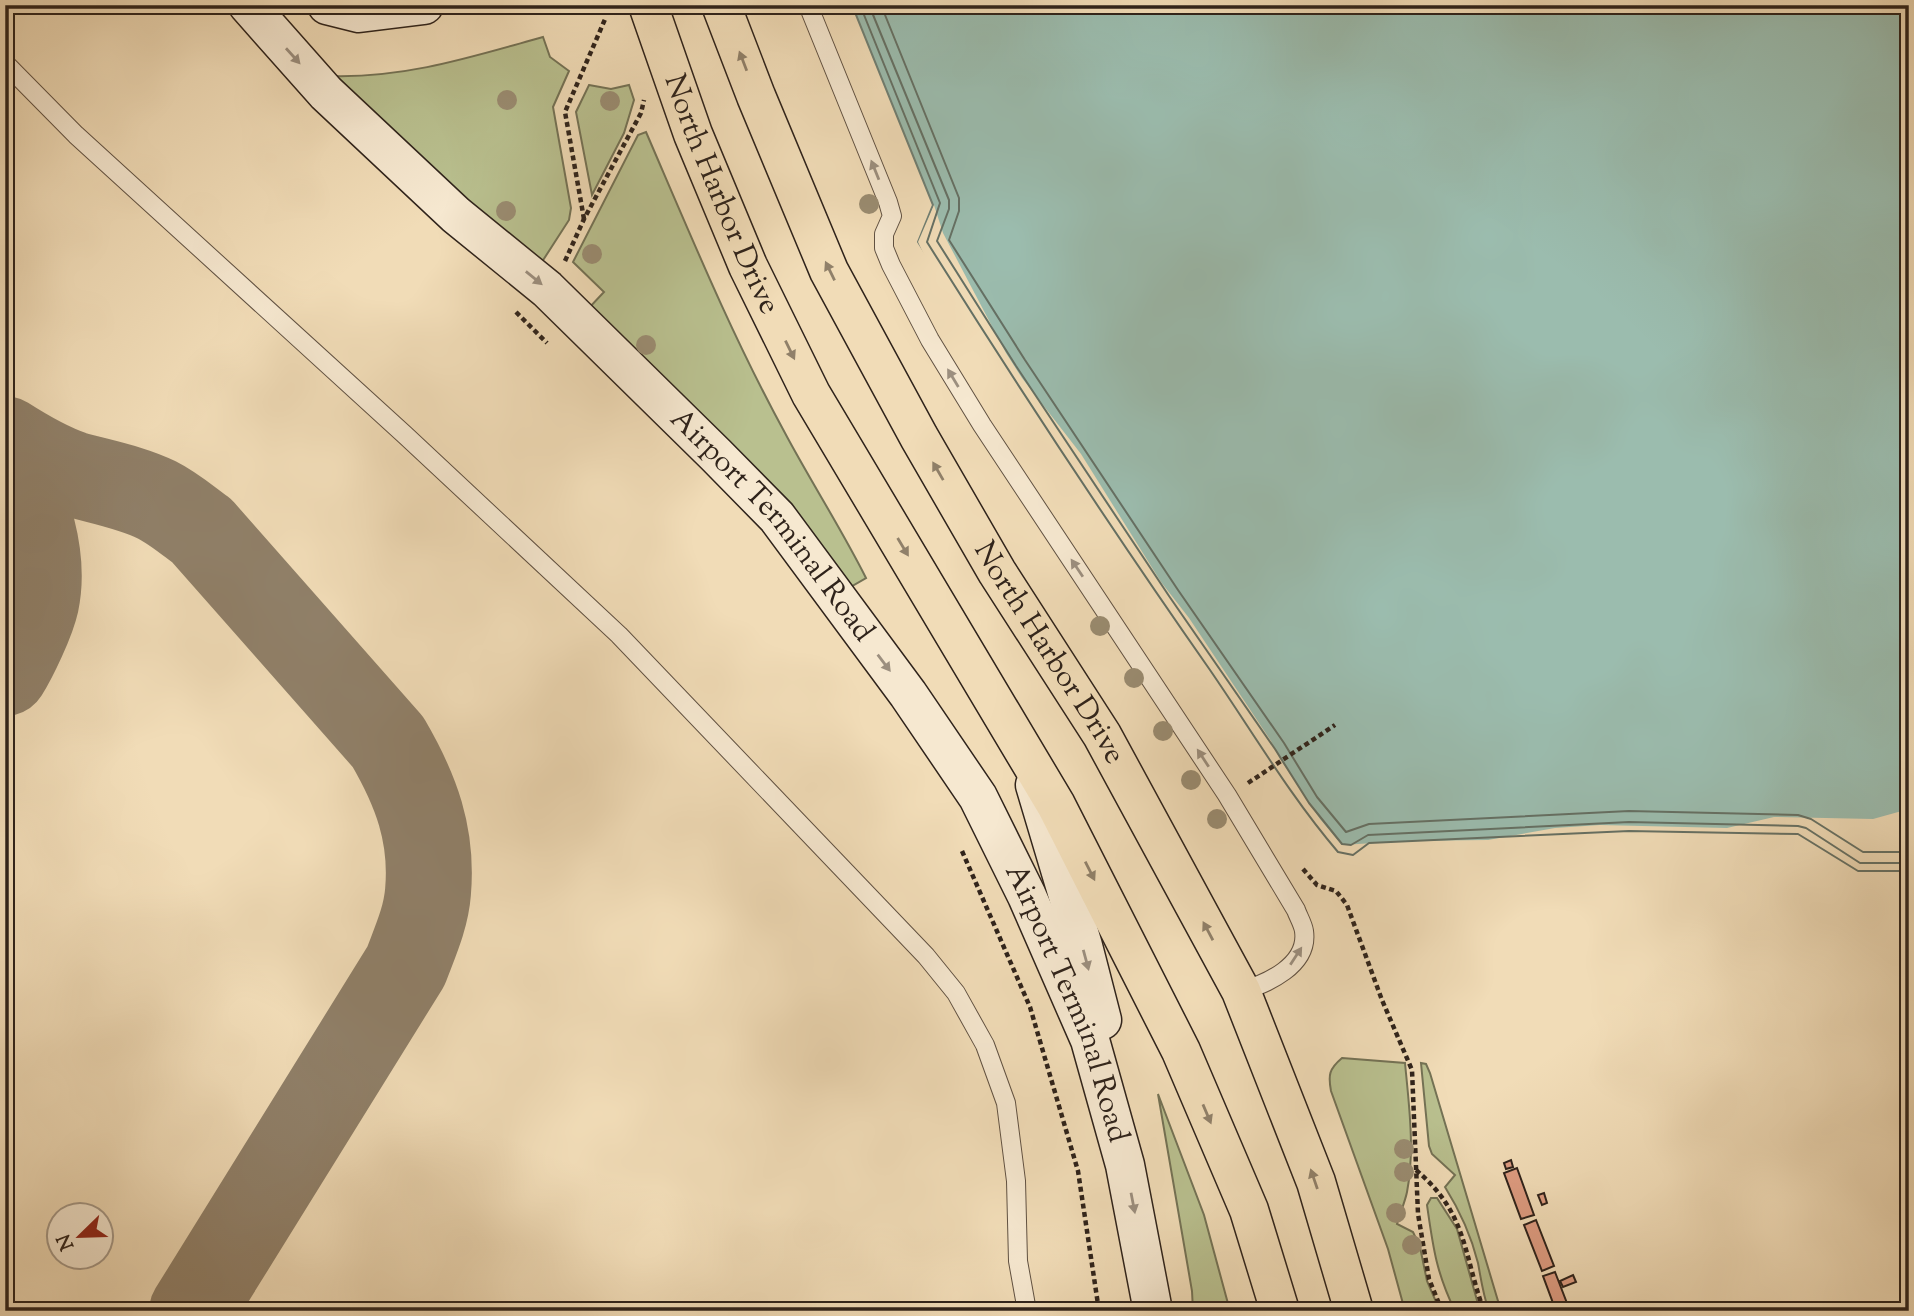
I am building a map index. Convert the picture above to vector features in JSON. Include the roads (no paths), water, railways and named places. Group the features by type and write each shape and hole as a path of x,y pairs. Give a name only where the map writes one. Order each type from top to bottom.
{"main road":[{"name":"Airport Terminal Road","path":"248,5 326,93 456,215 554,295 777,517 908,694 978,797 1027,896 1090,1040 1125,1165"},
{"path":"327,5 359,13 424,5"},
{"name":"North Harbor Drive","path":"648,5 693,134 738,242 811,394 1056,805 1181,1051 1249,1210 1280,1311"},
{"name":"North Harbor Drive","path":"721,5 829,271 919,437 991,561 1102,735 1241,991 1316,1182 1354,1311"},
{"name":"Airport Terminal Road","path":"1025,753 1083,946 1101,1016 1125,1165 1153,1311"}],"lane":[{"path":"808,5 888,202 892,216 884,234 887,256 930,340 982,425 1220,784 1296,910 1304,931 1302,950 1292,963 1265,985 1241,991"},
{"path":"5,63 76,135 620,635 898,925 941,974 956,993 985,1045 1006,1103 1016,1181 1018,1261 1027,1311"}],"water":[{"path":"852,5 1909,5 1909,878 1798,841 1629,838 1369,850 1334,859 1003,375 918,242 933,205"}]}
